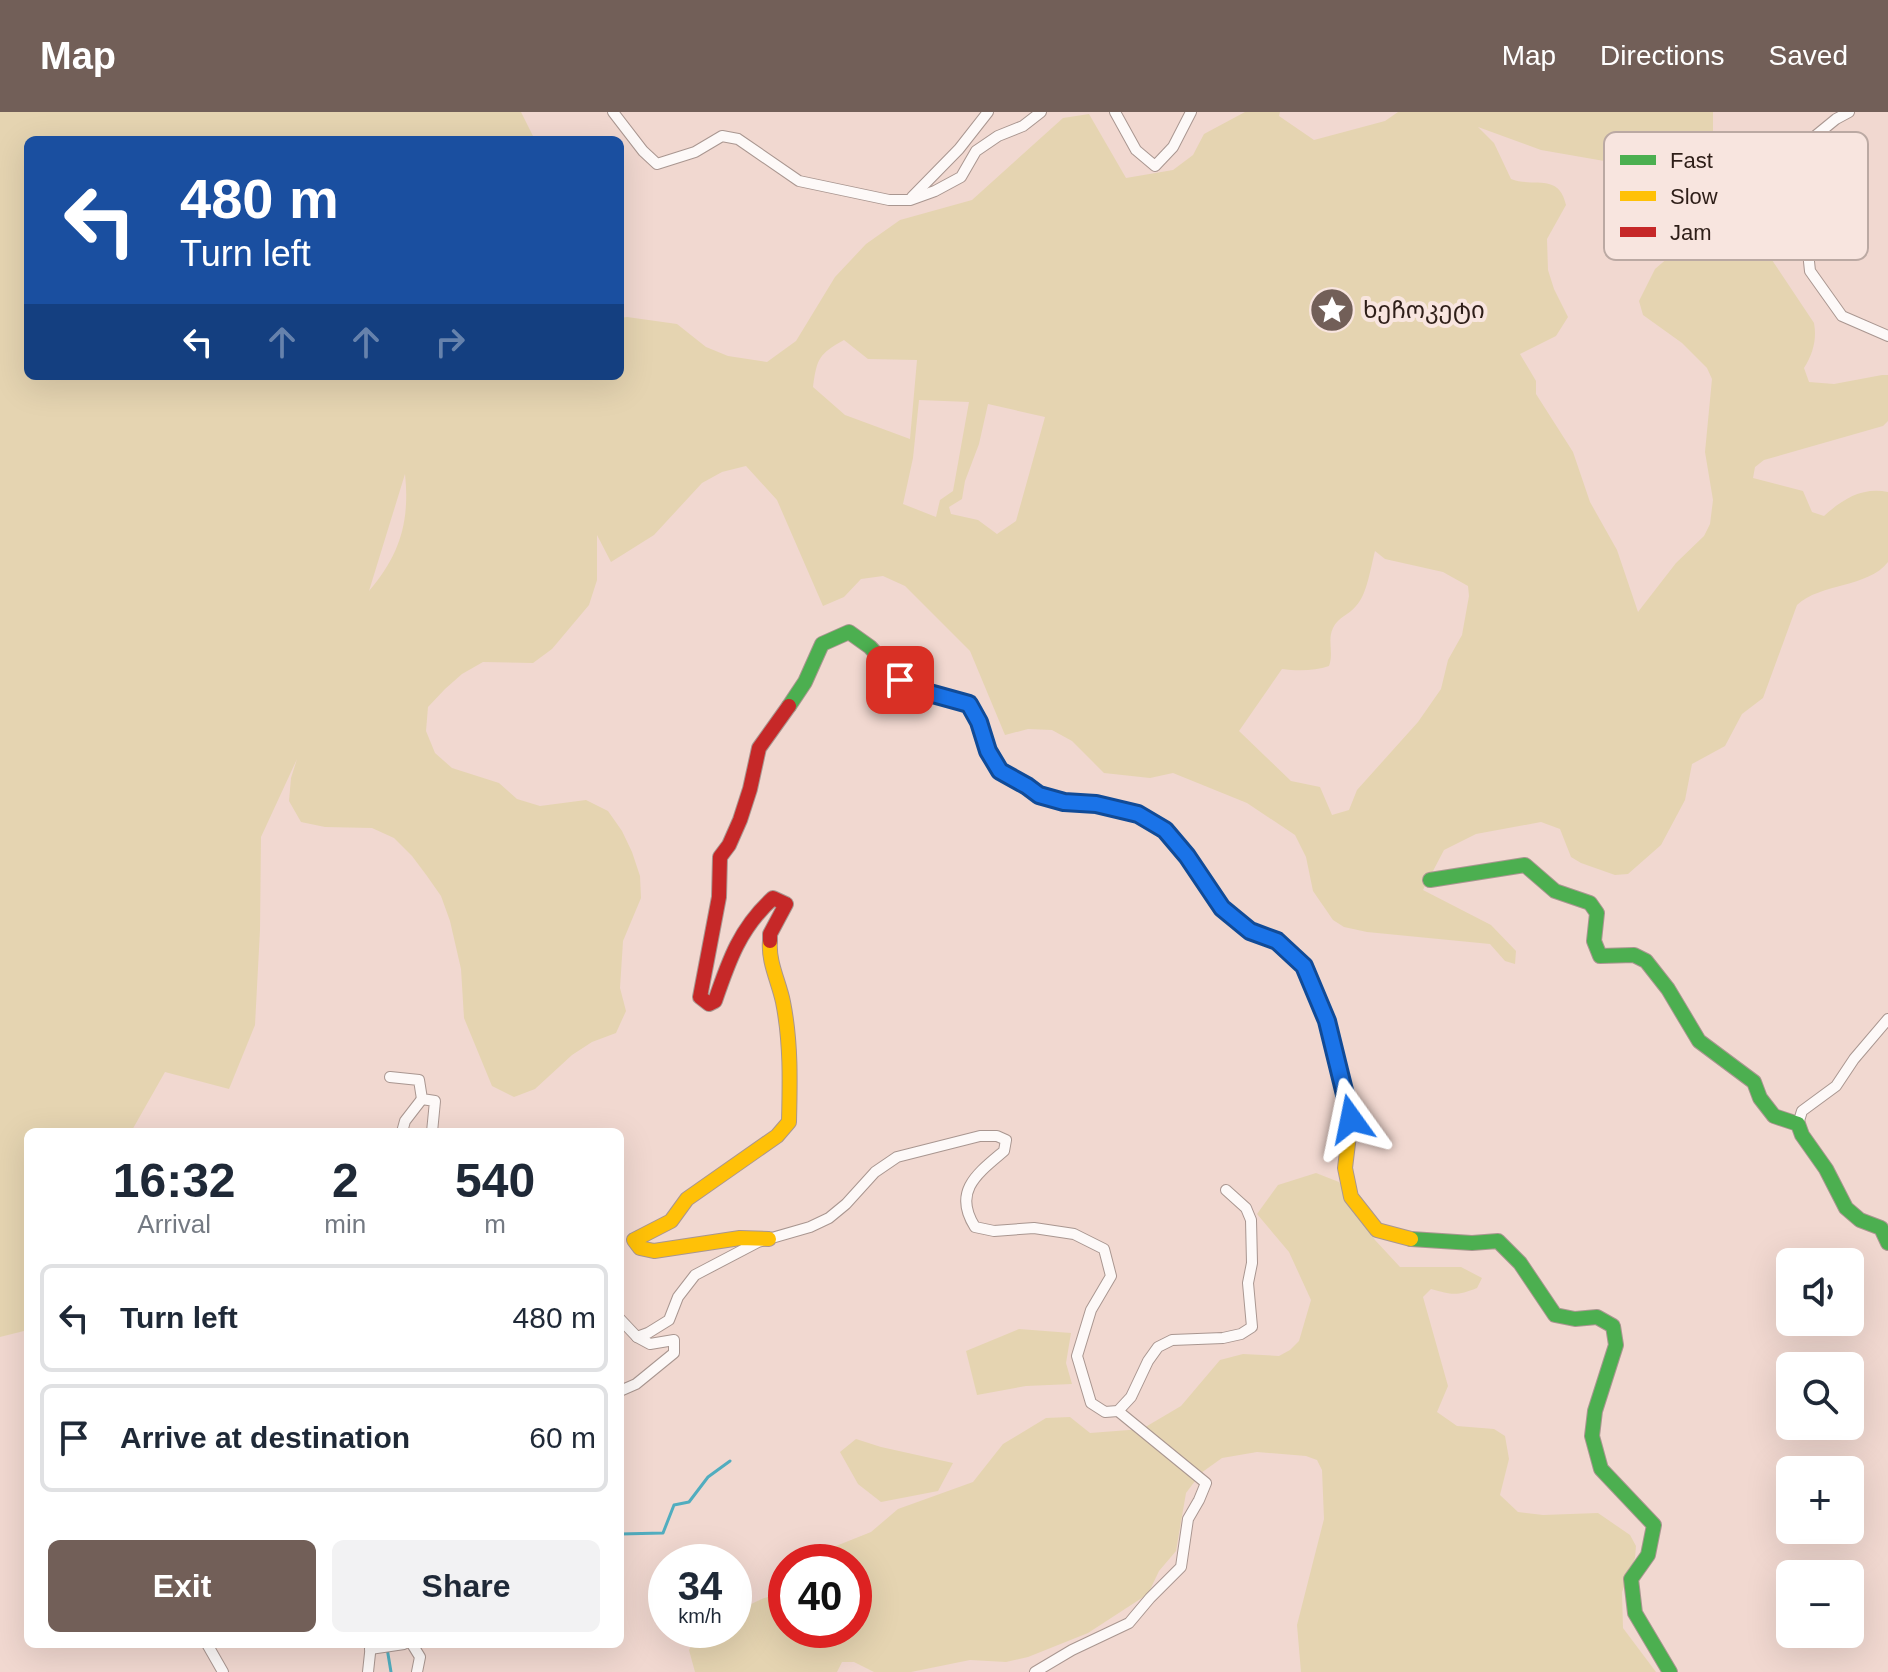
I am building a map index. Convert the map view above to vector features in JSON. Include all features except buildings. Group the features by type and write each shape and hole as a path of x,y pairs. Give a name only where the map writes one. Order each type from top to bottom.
{"street":[{"path":"613,112 657,164 695,152 722,136 738,139 799,181 889,200 910,200 961,177 976,151 998,136 1023,126 1041,112"},
{"path":"910,200 959,149 988,112"},
{"path":"1115,112 1136,150 1155,166 1173,147 1191,112"},
{"path":"1820,132 1849,112"},
{"path":"1809,260 1810,271 1842,316 1888,336"},
{"path":"769,1239 740,1238 654,1251 640,1248 634,1240 671,1221 687,1199 777,1136 789,1122 789,1047 783,1002 769,951 770,934 786,904 773,898 757,911 736,943 715,1001 709,1004 700,997 719,897 720,857 740,820 759,748 805,682 822,644 849,632 870,647 900,680 922,691 969,704 979,722 988,751 1000,771 1039,795 1138,814 1165,830 1187,856 1222,908 1250,931 1277,941 1304,966 1327,1021 1351,1119 1345,1168 1351,1197 1377,1230 1410,1239 1444,1243 1498,1241 1520,1263 1555,1315 1575,1319 1597,1317 1613,1326 1616,1345 1595,1411 1592,1436 1601,1469 1654,1525 1653,1545 1631,1579 1635,1613 1670,1672"},
{"path":"1430,880 1525,865 1555,891 1590,903 1597,913 1594,941 1600,956 1634,955 1646,961 1668,989 1699,1041 1754,1082 1760,1098 1774,1116 1798,1124"},
{"path":"1888,1019 1836,1086 1802,1111 1798,1124 1846,1208 1860,1220 1881,1228 1888,1243"},
{"path":"390,1077 419,1080 422,1099 403,1128"},
{"path":"422,1099 435,1101 432,1128"},
{"path":"637,1337 669,1320 678,1297 695,1275 758,1242 810,1227 829,1218 875,1172 897,1157 980,1136 997,1136 1006,1140 1004,1151 975,1177 967,1193 965,1212 975,1227 994,1231 1034,1228 1074,1234 1104,1249 1111,1276 1091,1310 1077,1356 1091,1403 1105,1412 1118,1411 1131,1397 1158,1347 1172,1340 1223,1338 1241,1334 1252,1327 1248,1283 1252,1263 1251,1220 1246,1208 1226,1190"},
{"path":"624,1323 637,1337 650,1344 674,1340 674,1353 636,1384 624,1389"},
{"path":"1035,1672 1072,1650 1129,1623 1181,1567 1188,1519 1206,1483 1118,1411"},
{"path":"209,1648 223,1672"},
{"path":"368,1672 371,1648"},
{"path":"414,1648 420,1657 417,1672"}],"shaded area":[{"path":"0,112 521,112 533,136 24,136 24,380 624,380 624,317 627,317 677,324 706,347 728,356 767,362 796,341 835,277 866,244 900,220 972,200 1063,118 1089,114 1126,178 1173,170 1193,155 1204,134 1245,112 1280,112 1279,116 1314,140 1385,121 1398,112 1713,112 1713,132 1604,132 1604,161 1541,150 1478,127 1494,143 1511,179 1552,185 1563,195 1566,205 1547,239 1548,270 1568,317 1556,336 1520,354 1536,381 1536,394 1573,452 1590,502 1617,550 1638,612 1676,563 1704,536 1710,524 1713,500 1705,452 1712,379 1707,368 1682,343 1643,315 1639,301 1655,269 1666,260 1772,260 1814,323 1814,346 1804,368 1809,382 1834,384 1888,375 1888,421 1883,426 1764,460 1755,467 1753,478 1803,491 1812,512 1824,516 1838,504 1861,493 1888,492 1888,562 1869,577 1818,593 1797,605 1763,698 1742,714 1725,746 1692,764 1685,800 1661,845 1628,874 1615,875 1571,857 1560,829 1541,822 1476,834 1444,850 1423,890 1491,925 1516,951 1515,964 1505,961 1490,944 1344,927 1333,920 1313,891 1306,857 1295,835 1247,803 1173,773 1150,778 1104,773 1072,741 1052,730 1028,729 1005,735 970,651 905,586 883,576 861,579 844,597 823,606 777,500 746,466 722,472 702,483 654,535 611,562 597,535 597,580 589,605 552,649 533,663 483,662 462,674 428,707 426,731 435,753 452,768 499,783 517,799 540,806 586,800 608,811 622,831 640,876 641,898 623,941 620,988 626,1011 616,1033 592,1042 572,1055 535,1089 514,1097 492,1086 464,1018 461,969 441,896 412,856 394,838 372,828 325,827 301,822 289,801 297,759 261,837 255,1025 229,1089 165,1072 133,1128 24,1128 24,1331 0,1337","holes":["844,340 868,359 917,360 910,439 845,415 813,387 816,369 824,353","919,400 969,402 953,491 940,500 936,517 903,504 913,458","988,404 1045,417 1016,521 997,534 978,520 951,514 949,507 962,499","405,474 406,507 400,537 380,578 369,591","1375,551 1385,559 1443,572 1468,586 1469,596 1462,635 1448,660 1441,689 1418,722 1357,790 1349,810 1332,815 1320,787 1291,781 1239,731 1282,669 1306,670 1329,666 1333,628 1360,601"]},
{"path":"1316,1173 1339,1182 1375,1240 1400,1267 1461,1267 1482,1278 1477,1288 1470,1291 1454,1294 1431,1289 1423,1297 1448,1386 1437,1412 1457,1426 1494,1429 1505,1436 1509,1459 1500,1495 1518,1512 1543,1515 1598,1513 1630,1535 1636,1546 1635,1558 1622,1592 1623,1628 1656,1672 1301,1672 1297,1625 1324,1519 1322,1470 1317,1460 1306,1456 1257,1452 1222,1458 1201,1473 1186,1493 1176,1551 1159,1571 1148,1594 1088,1633 1028,1657 1006,1662 970,1660 911,1672 874,1672 854,1662 842,1662 837,1672 695,1672 690,1648 752,1648 752,1604 768,1597 768,1648 872,1648 872,1544 841,1544 871,1532 898,1509 973,1482 1003,1444 1046,1418 1070,1417 1090,1433 1142,1429 1181,1406 1220,1360 1243,1354 1279,1356 1290,1350 1299,1341 1311,1300 1289,1252 1257,1214 1278,1185"},
{"path":"1019,1329 1071,1333 1066,1363 1072,1384 1026,1386 977,1395 966,1351"},
{"path":"856,1439 953,1463 938,1491 881,1502 858,1484 840,1452"}],"waterway":[{"path":"624,1534 663,1533 674,1505 689,1502 708,1477 730,1461"},
{"path":"387,1648 391,1672"}],"traffic: fast":[{"path":"789,706 805,682 822,644 849,632 870,647 900,680 922,691 969,704 979,722 988,751 1000,771 1039,795 1138,814 1165,830 1193,865"},
{"path":"1430,880 1525,865 1555,891 1590,903 1597,913 1594,941 1600,956 1634,955 1646,961 1668,989 1699,1041 1754,1082 1760,1098 1774,1116 1798,1124 1846,1208 1860,1220 1881,1228 1888,1243"},
{"path":"1411,1239 1472,1243 1498,1241 1520,1263 1555,1315 1575,1319 1597,1317 1613,1326 1616,1345 1595,1411 1592,1436 1601,1469 1654,1525 1648,1555 1631,1579 1635,1613 1670,1672"}],"traffic: slow":[{"path":"1193,865 1222,908 1250,931 1277,941 1304,966 1327,1021 1351,1119 1345,1168 1351,1197 1377,1230 1411,1239"},
{"path":"769,1239 740,1238 654,1251 640,1248 634,1240 671,1221 687,1199 777,1136 789,1122 787,1032 770,941"}],"traffic: jam":[{"path":"770,941 770,934 786,904 773,898 744,933 715,1001 709,1004 700,997 719,897 720,857 740,820 759,748 789,706"}],"place":[{"name":"ხეჩოკეტი","path":"1332,310"}],"route":[{"path":"900,680 922,691 969,704 979,722 988,751 1000,771 1039,795 1138,814 1165,830 1187,856 1222,908 1250,931 1277,941 1304,966 1327,1021 1351,1119"}]}
